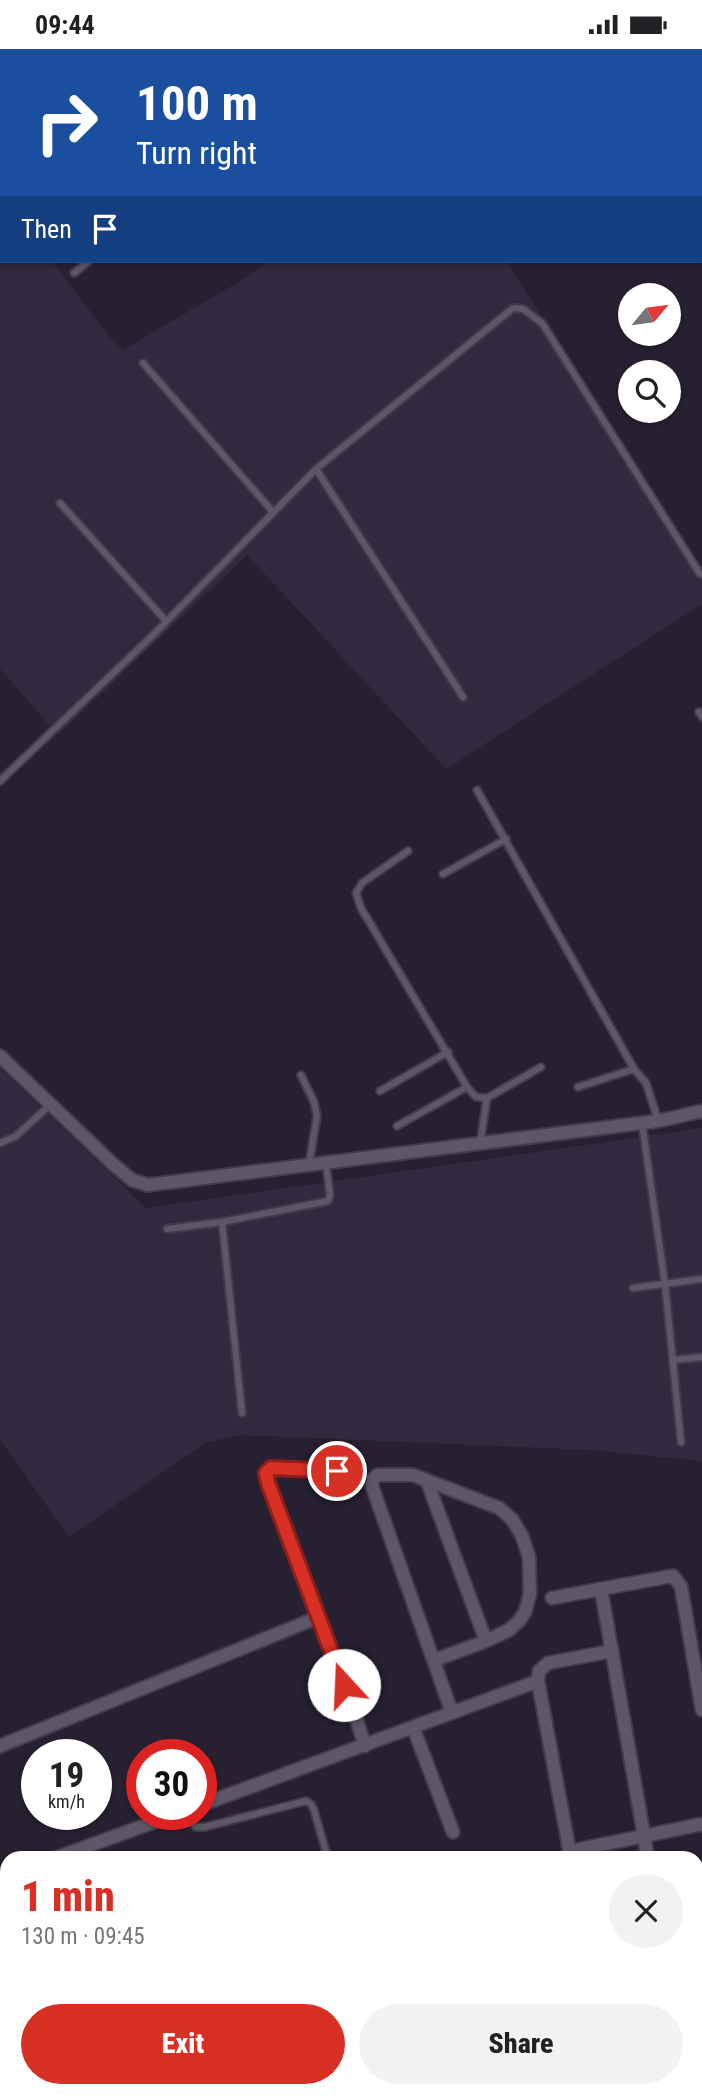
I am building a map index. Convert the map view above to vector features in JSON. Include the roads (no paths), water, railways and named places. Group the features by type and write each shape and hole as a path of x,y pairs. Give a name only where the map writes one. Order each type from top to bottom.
{"street":[{"path":"0,1056 49,1106 132,1180 148,1185 658,1121 702,1111"},
{"path":"337,1471 282,1467 271,1468 266,1473 365,1746"},
{"path":"435,1660 486,1641 509,1630 519,1621 525,1612 530,1594 529,1557 522,1536 512,1519 499,1508 414,1475 378,1475 373,1479 372,1486 452,1713"},
{"path":"427,1481 486,1641"},
{"path":"552,1598 673,1576 681,1586 702,1710"},
{"path":"601,1589 647,1851"},
{"path":"0,1746 319,1617"},
{"path":"570,1851 538,1681 539,1671 548,1663 612,1651"},
{"path":"217,1799 538,1681"},
{"path":"413,1727 453,1832"},
{"path":"586,1851 644,1835 702,1824"},
{"path":"74,1851 132,1830"}],"lane":[{"path":"74,273 86,263"},
{"path":"0,781 166,621 316,469 513,308 523,309 542,323 700,574"},
{"path":"143,363 273,512"},
{"path":"316,469 463,697"},
{"path":"60,503 166,621"},
{"path":"477,790 634,1069 646,1083 658,1121"},
{"path":"443,874 506,839"},
{"path":"408,851 362,883 356,893 361,908 467,1087 477,1097 487,1098 541,1067"},
{"path":"380,1091 448,1052"},
{"path":"578,1087 634,1069"},
{"path":"301,1076 314,1102 317,1116 309,1164"},
{"path":"397,1126 467,1087"},
{"path":"480,1144 487,1098"},
{"path":"0,1143 16,1136 49,1106"},
{"path":"642,1123 665,1284 681,1442"},
{"path":"167,1229 222,1222 328,1201 330,1195 326,1163"},
{"path":"222,1222 242,1413"},
{"path":"633,1288 702,1279"},
{"path":"673,1360 702,1357"},
{"path":"217,1824 306,1801 312,1804 326,1851"}]}
